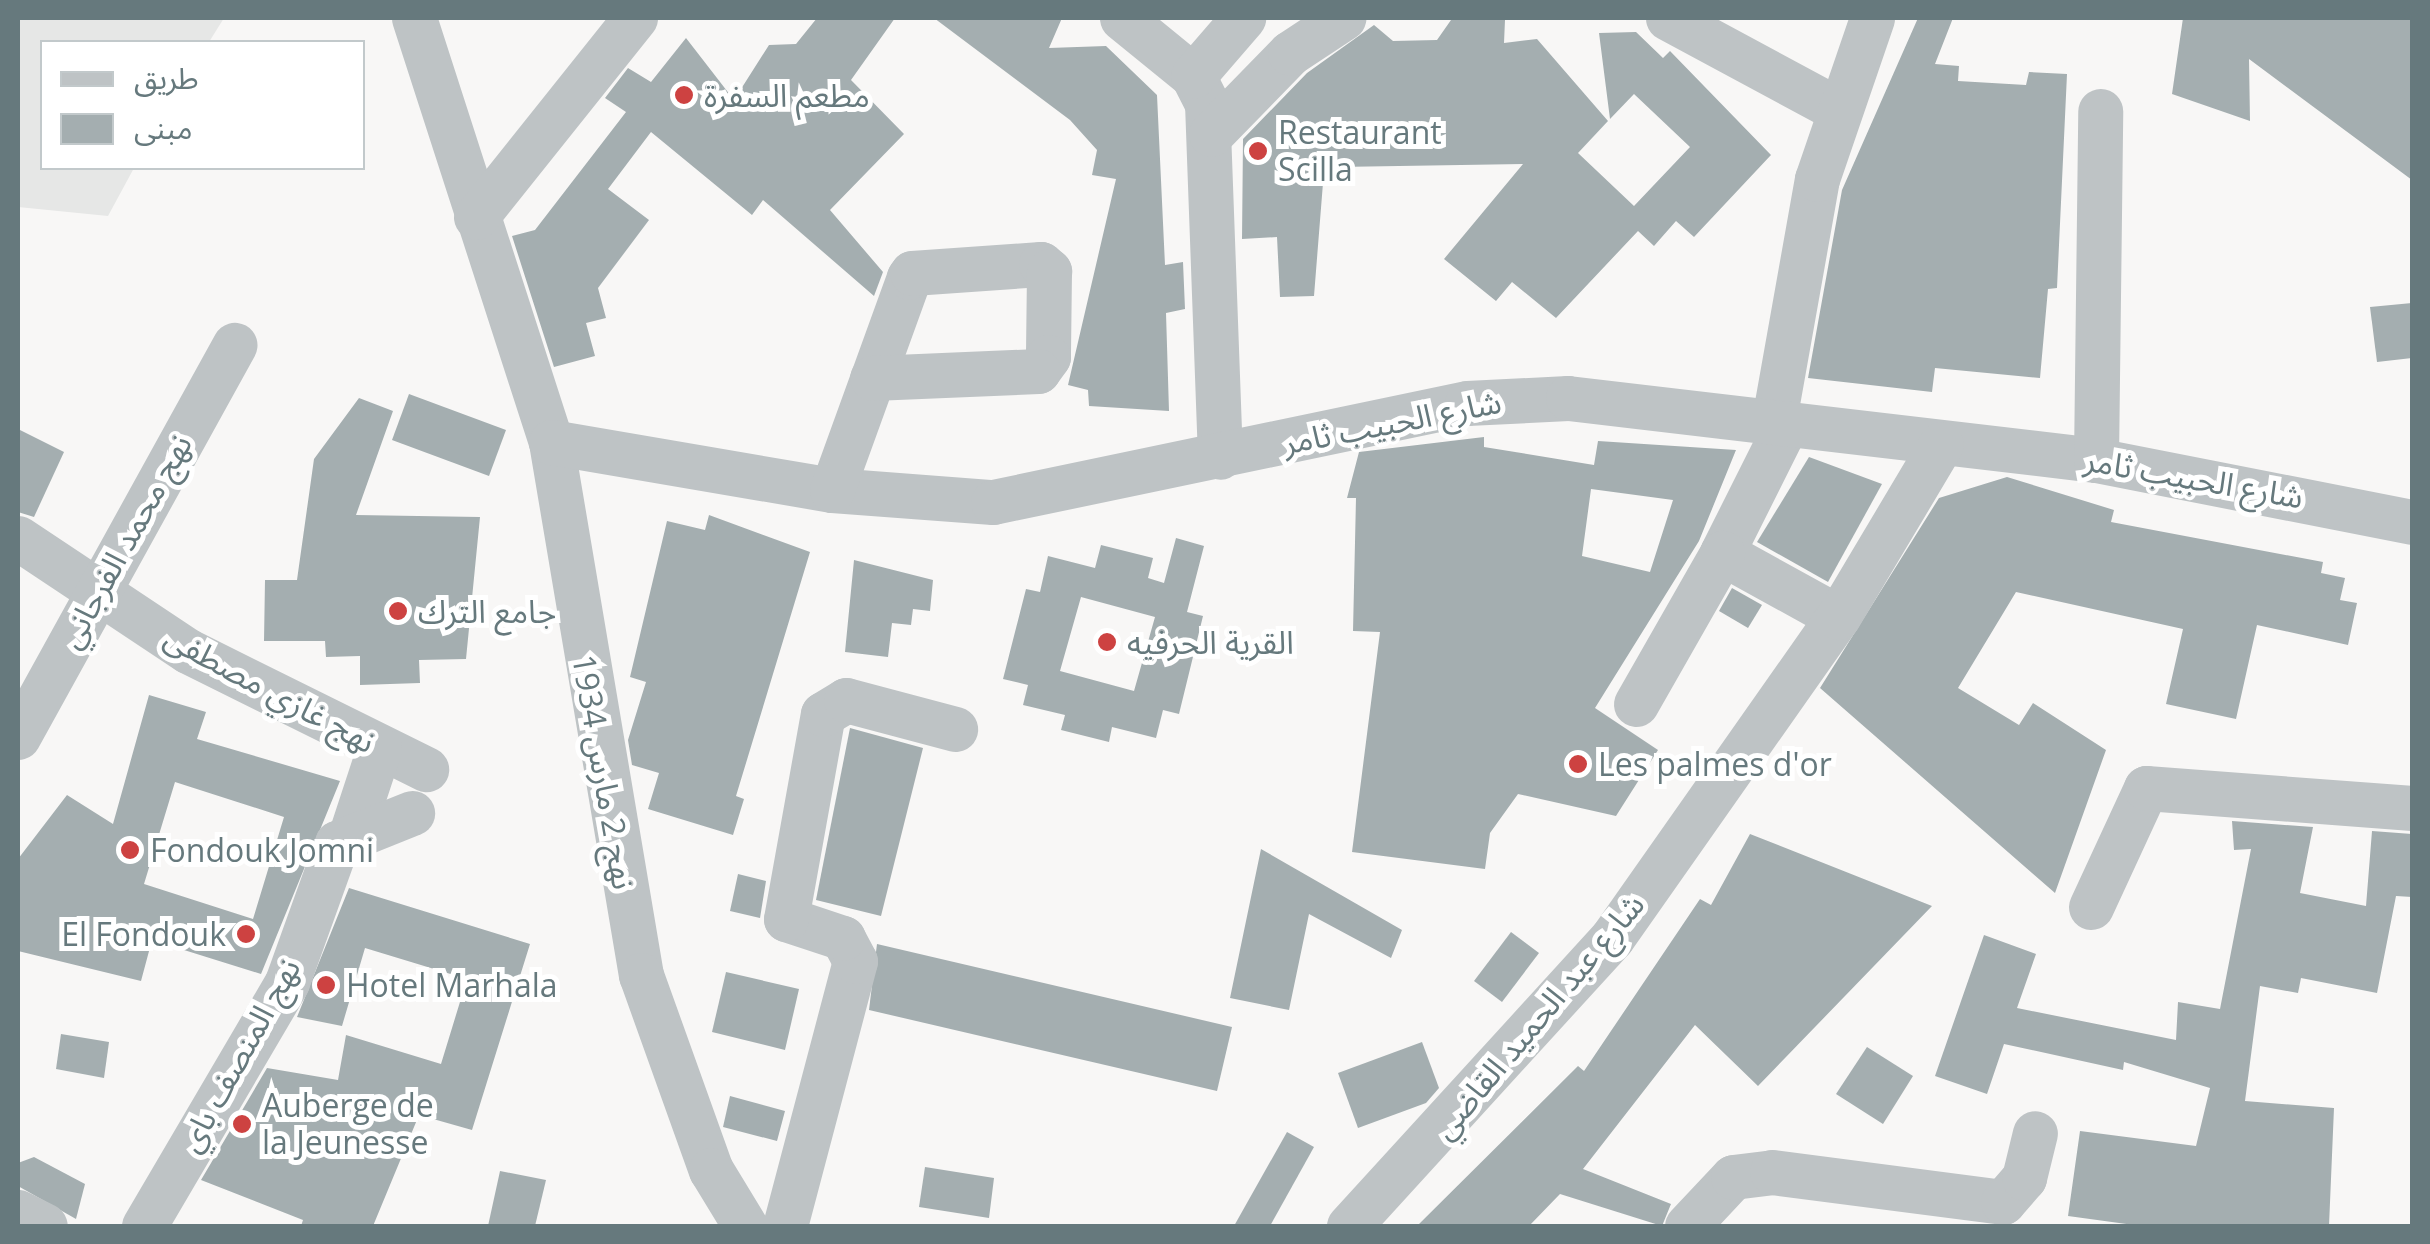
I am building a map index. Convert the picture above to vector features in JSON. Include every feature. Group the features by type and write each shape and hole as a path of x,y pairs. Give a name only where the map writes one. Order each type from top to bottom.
{"street":[{"name":"نهج 2 مارس 1934","path":"414,18 551,442 641,975 711,1170 745,1226"},
{"path":"476,217 635,18"},
{"path":"1122,18 1193,76 1211,134 1220,457"},
{"path":"1193,76 1243,18"},
{"path":"1211,134 1290,53 1344,18"},
{"path":"1668,18 1837,109"},
{"path":"1636,704 1722,553 1780,422 1802,244 1837,109 1872,18"},
{"path":"2096,460 2100,111"},
{"name":"نهج محمد الفرجاني","path":"19,729 234,345"},
{"path":"832,490 872,378"},
{"name":"شارع الحبيب ثامر","path":"551,442 991,517 1220,457 1513,397 1780,422 2096,460 2412,522"},
{"name":"شارع عبد الحميد القاضي","path":"1350,1226 1612,938 1838,616 1942,444"},
{"name":"نهج غازي مصطفى","path":"18,538 98,586 188,650 426,770"},
{"path":"1722,553 1838,616"},
{"path":"794,1226 855,961 843,938 786,919 823,714 846,700 955,729"},
{"name":"نهج المنصف باي","path":"144,1226 287,982 336,843 350,837 379,749"},
{"path":"2090,907 2146,788 2412,808"},
{"path":"350,837 412,813"},
{"path":"1686,1226 1733,1177 1772,1172 2003,1202 2024,1178 2035,1133"},
{"path":"18,1212 45,1226"}],"shaded area":[{"path":"18,18 224,18 210,40 40,40 40,170 133,170 108,216 18,207"}],"building":[{"path":"817,18 895,18 851,80 904,134 830,210 883,272 874,296 763,200 752,215 651,132 608,189 649,220 598,288 606,318 586,323 595,356 554,367 512,236 535,230 626,112 605,98 628,68 651,82 686,38 734,100 769,45 796,44"},
{"path":"934,18 1062,18 1049,48 1106,46 1157,95 1165,265 1183,262 1185,309 1166,313 1169,411 1089,406 1088,390 1068,385 1116,179 1092,175 1097,150 1070,120"},
{"path":"1918,18 1953,18 1935,64 1959,66 1958,81 2026,85 2029,72 2067,74 2057,288 2048,289 2040,378 1935,368 1932,392 1808,378 1842,190"},
{"path":"2183,18 2412,18 2412,180 2249,59 2250,121 2172,94"},
{"path":"1451,20 1505,20 1504,43 1537,39 1608,121 1578,153 1634,206 1690,147 1634,94 1610,119 1599,33 1636,32 1663,58 1670,51 1771,155 1694,237 1676,221 1654,246 1638,231 1556,318 1512,282 1496,301 1444,259 1523,164 1337,167 1336,182 1323,183 1314,296 1280,297 1277,237 1242,239 1243,139 1307,73 1374,25 1393,41 1437,40"},
{"path":"2412,303 2412,358 2377,362 2370,307"},
{"path":"409,394 506,430 489,476 392,440"},
{"name":"جامع الترك","path":"359,398 393,411 356,515 480,517 466,659 419,660 420,683 360,685 360,656 326,657 325,641 264,641 265,580 297,580 314,459"},
{"path":"18,429 64,452 34,517 18,512"},
{"path":"1484,437 1484,447 1594,465 1598,441 1736,450 1699,541 1595,708 1658,750 1616,816 1518,794 1490,833 1485,869 1352,852 1380,632 1353,631 1356,498 1347,498 1359,452","holes":["1591,489 1673,500 1650,572 1582,556"]},
{"path":"1809,457 1882,484 1828,582 1757,542"},
{"path":"2007,477 2114,510 2111,522 2323,562 2321,573 2345,578 2340,600 2357,603 2348,645 2257,625 2236,719 2166,704 2183,629 2016,592 1958,688 2019,725 2033,703 2106,750 2055,893 1820,688 1939,498"},
{"path":"709,515 810,552 736,796 744,799 733,835 648,809 659,773 632,765 628,740 646,682 630,677 667,521 705,530"},
{"path":"1176,538 1204,546 1187,612 1203,616 1179,714 1163,710 1156,738 1112,727 1109,742 1061,730 1065,715 1023,705 1028,685 1003,679 1026,589 1040,592 1048,556 1095,568 1101,545 1153,558 1148,578 1164,583","holes":["1081,597 1155,617 1134,691 1060,671"]},
{"path":"854,560 933,580 930,611 913,609 911,625 892,623 888,657 845,652"},
{"path":"1732,588 1762,605 1748,628 1719,611"},
{"name":"Fondouk Jomni","path":"149,695 206,712 197,739 340,781 261,974 152,940 141,981 18,951 18,859 67,795 113,824","holes":["175,782 284,817 253,919 144,884"]},
{"path":"850,728 923,748 881,916 816,900"},
{"path":"2232,821 2313,827 2300,893 2366,906 2372,831 2412,834 2412,897 2396,896 2377,993 2301,978 2298,993 2260,986 2245,1101 2334,1108 2329,1226 2141,1226 2068,1216 2080,1131 2196,1146 2210,1088 2124,1062 2123,1070 2004,1044 1987,1094 1935,1076 1984,935 2036,954 2017,1008 2176,1040 2178,1002 2220,1009 2251,849 2234,850"},
{"path":"1750,834 1932,906 1758,1086 1695,1025 1583,1169 1671,1204 1662,1226 1560,1194 1529,1226 1417,1226 1578,1066 1584,1071 1700,899 1711,905"},
{"path":"1261,849 1402,930 1391,958 1309,914 1289,1010 1230,998"},
{"path":"738,874 766,881 760,918 730,911"},
{"path":"349,888 530,944 472,1130 419,1115 373,1226 301,1226 303,1220 201,1180 267,1068 338,1080 346,1035 441,1064 467,979 365,948 342,1026 297,1017"},
{"path":"1511,932 1539,953 1502,1002 1474,981"},
{"path":"877,944 1232,1027 1217,1091 869,1010"},
{"path":"726,972 799,989 785,1050 712,1032"},
{"path":"61,1034 109,1042 104,1078 56,1069"},
{"path":"1422,1042 1439,1088 1426,1103 1358,1128 1338,1073"},
{"path":"1867,1047 1913,1076 1883,1124 1836,1094"},
{"path":"730,1096 785,1111 777,1141 723,1127"},
{"path":"1287,1132 1314,1147 1270,1226 1234,1226"},
{"path":"34,1157 85,1184 76,1219 18,1186 18,1163"},
{"path":"925,1167 994,1178 989,1218 919,1207"},
{"path":"500,1171 546,1180 535,1226 488,1226"}],"place":[{"name":"مطعم السفرة","path":"684,95"},
{"name":"Restaurant Scilla","path":"1258,151"},
{"name":"جامع الترك","path":"398,611"},
{"name":"القرية الحرفيه","path":"1107,642"},
{"name":"Les palmes d'or","path":"1578,764"},
{"name":"Fondouk Jomni","path":"130,850"},
{"name":"El Fondouk","path":"246,934"},
{"name":"Hotel Marhala","path":"326,985"},
{"name":"Auberge de la Jeunesse","path":"242,1124"}]}
